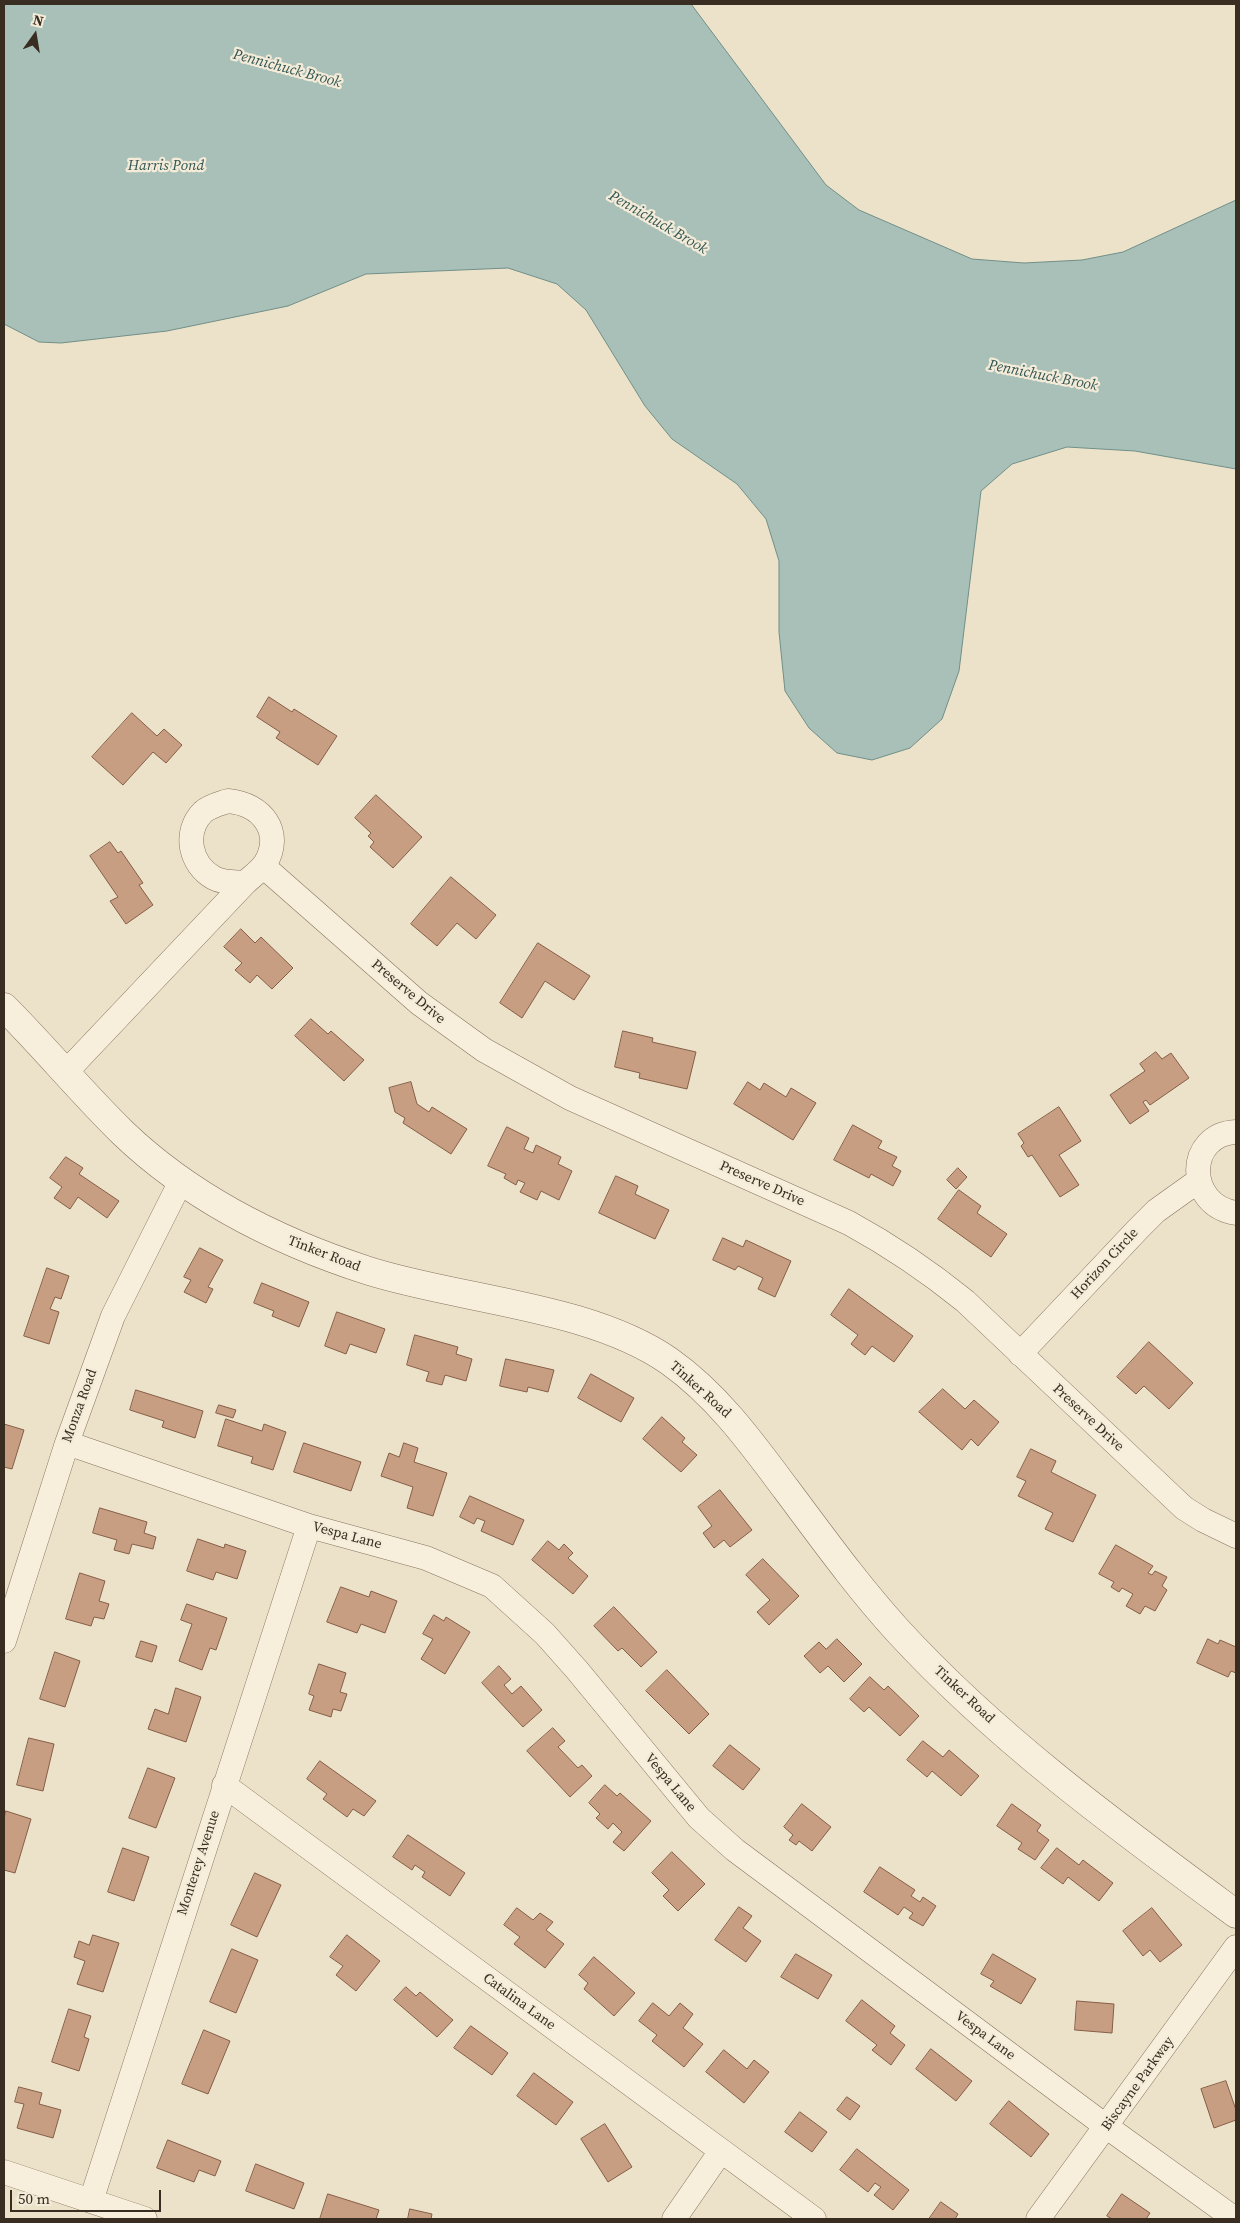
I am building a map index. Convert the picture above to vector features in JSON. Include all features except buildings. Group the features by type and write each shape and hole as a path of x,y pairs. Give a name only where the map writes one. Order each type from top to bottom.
{"street":[{"path":"66,1072 263,866 270,855 272,842 270,828 264,817 254,808 241,802 228,801 215,805 204,812 196,822 191,835 191,848 196,861 204,871 215,878 245,883"},
{"name":"Preserve Drive","path":"263,866 419,1004 484,1050 570,1098 849,1223 890,1246 929,1272 958,1295 1184,1508 1203,1520 1236,1536"},
{"name":"Tinker Road","path":"4,1007 121,1131 181,1181 243,1220 329,1258 441,1290 580,1322 625,1338 667,1360 705,1390 738,1425 852,1578 898,1631 948,1682 1056,1776 1236,1914"},
{"path":"1236,1132 1216,1138 1208,1145 1201,1156 1197,1168 1198,1181 1204,1194 1213,1205 1226,1212 1236,1213"},
{"name":"Monza Road","path":"4,1641 67,1443 113,1316 181,1181"},
{"name":"Horizon Circle","path":"1020,1354 1156,1211 1198,1181"},
{"name":"Vespa Lane","path":"67,1443 310,1526 426,1558 492,1586 545,1634 699,1818 735,1850 1107,2127 1235,2219"},
{"name":"Monterey Avenue","path":"92,2201 224,1785 310,1526"},
{"name":"Catalina Lane","path":"224,1785 814,2219"},
{"name":"Biscayne Parkway","path":"1038,2219 1107,2127 1236,1947"},
{"path":"674,2219 721,2151"},
{"path":"4,2172 145,2219"}],"water":[{"name":"Harris Pond","path":"4,4 691,4 826,185 859,210 972,259 1024,263 1082,260 1123,252 1236,200 1236,469 1135,451 1067,447 1012,464 981,491 959,671 942,719 910,748 872,760 837,753 809,728 785,691 779,632 779,561 766,519 737,484 672,439 645,406 586,310 557,284 508,268 366,274 288,306 167,331 61,343 39,342 4,324"}],"water label":[{"name":"Pennichuck Brook","path":"287,69"},
{"name":"Pennichuck Brook","path":"658,223"},
{"name":"Pennichuck Brook","path":"1043,376"}]}
